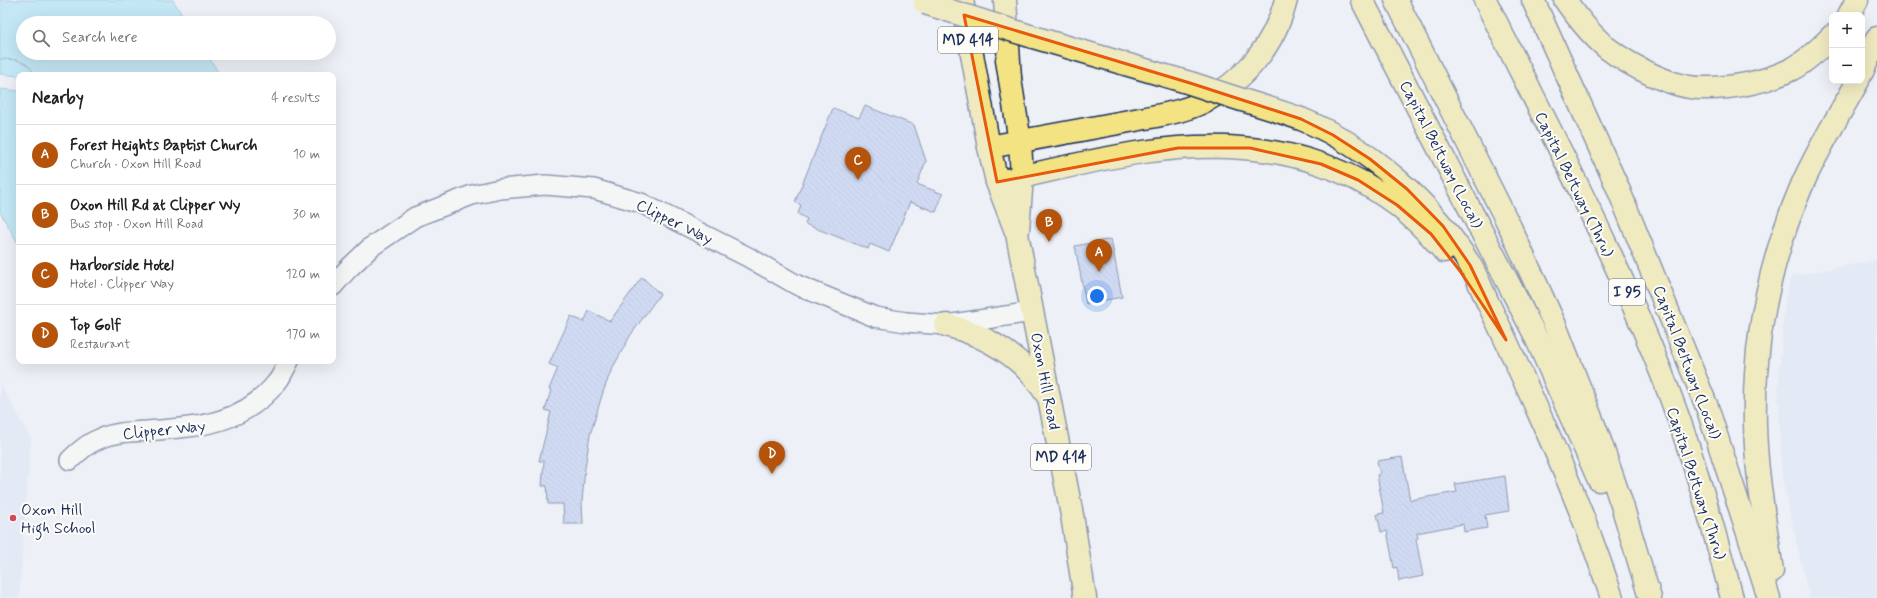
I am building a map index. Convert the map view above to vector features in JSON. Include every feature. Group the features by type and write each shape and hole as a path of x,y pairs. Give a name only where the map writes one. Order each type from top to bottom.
{"main road":[{"name":"Oxon Hill Road","path":"962,0 989,147 998,182 1017,234 1072,515 1085,598"},
{"name":"Oxon Hill Road","path":"996,0 1020,142 1022,177 1017,234"},
{"path":"1005,0 1010,78"},
{"path":"989,147 1151,117 1174,112 1201,103 1240,78 1260,55 1276,30 1286,0"},
{"name":"Capital Beltway (Local)","path":"1362,0 1534,333 1593,465 1620,533 1641,570"},
{"path":"1396,0 1510,227 1555,325 1599,438 1622,505 1650,598"},
{"name":"Capital Beltway (Thru)","path":"1485,0 1584,199 1631,301 1678,417 1711,520 1732,598"},
{"name":"Capital Beltway (Local)","path":"1533,0 1620,193 1707,407 1769,598"},
{"path":"1565,0 1578,18 1607,48 1642,69 1672,82 1700,88 1735,86 1768,78 1793,68 1820,48 1829,39"},
{"path":"1851,12 1858,0"},
{"path":"920,2 1190,83 1302,120 1333,135 1370,158 1407,189 1443,226 1470,265 1506,340 1558,456 1597,551 1612,598"},
{"path":"1865,65 1877,38"},
{"path":"1776,598 1757,465 1755,423 1757,363 1761,328 1768,286 1784,230 1812,165 1856,84"},
{"path":"998,182 1141,152 1178,148 1218,146 1250,148 1287,154 1321,164 1358,180 1390,201 1430,234 1460,270 1506,340"},
{"path":"946,325 981,336 1007,352 1032,375 1050,399"}],"street":[{"name":"Clipper Way","path":"336,283 371,247 415,216 472,195 500,188 550,185 594,189 641,203 797,285 875,317 906,322 946,325 1032,312"},
{"name":"Clipper Way","path":"70,460 81,449 98,439 119,432 195,427 222,421 239,414 262,398 277,382 287,364"}],"highlighted area":[{"path":"964,15 1190,83 1301,119 1333,135 1370,159 1407,189 1443,226 1470,265 1506,340 1460,271 1431,234 1397,205 1358,180 1321,164 1250,148 1178,148 997,182"}],"shaded area":[{"path":"1877,260 1877,598 1809,598 1782,478 1778,387 1785,299 1792,276"},
{"name":"Oxon Hill High School","path":"0,383 31,438 19,598 0,598"}],"water":[{"path":"0,0 173,0 183,16 16,16 16,60 210,60 218,72 16,72 16,76 0,74"},
{"path":"0,89 16,91 16,240 0,212"}],"building":[{"path":"865,106 914,125 926,161 917,184 943,194 936,212 910,202 889,252 870,244 868,249 805,224 807,219 798,214 801,205 795,202 833,108 859,118"},
{"path":"1111,239 1122,297 1086,304 1075,246"},
{"path":"642,277 660,294 630,336 611,371 603,392 590,435 585,468 582,502 583,524 564,524 563,504 548,504 547,486 542,486 544,461 539,461 551,412 545,410 551,390 549,389 558,368 549,364 571,316 584,322 589,311 610,321"},
{"path":"1402,457 1410,500 1457,492 1455,484 1505,476 1509,511 1485,515 1487,528 1464,532 1463,524 1417,533 1418,538 1416,539 1423,576 1399,581 1397,567 1394,568 1387,531 1381,532 1377,514 1384,513 1377,475 1380,474 1377,461"}],"place":[{"name":"Harborside Hotel","path":"858,180"},
{"name":"Oxon Hill Rd at Clipper Wy","path":"1049,242"},
{"name":"Forest Heights Baptist Church","path":"1099,272"},
{"name":"Top Golf","path":"772,474"},
{"name":"Oxon Hill High School","path":"13,518"}]}
